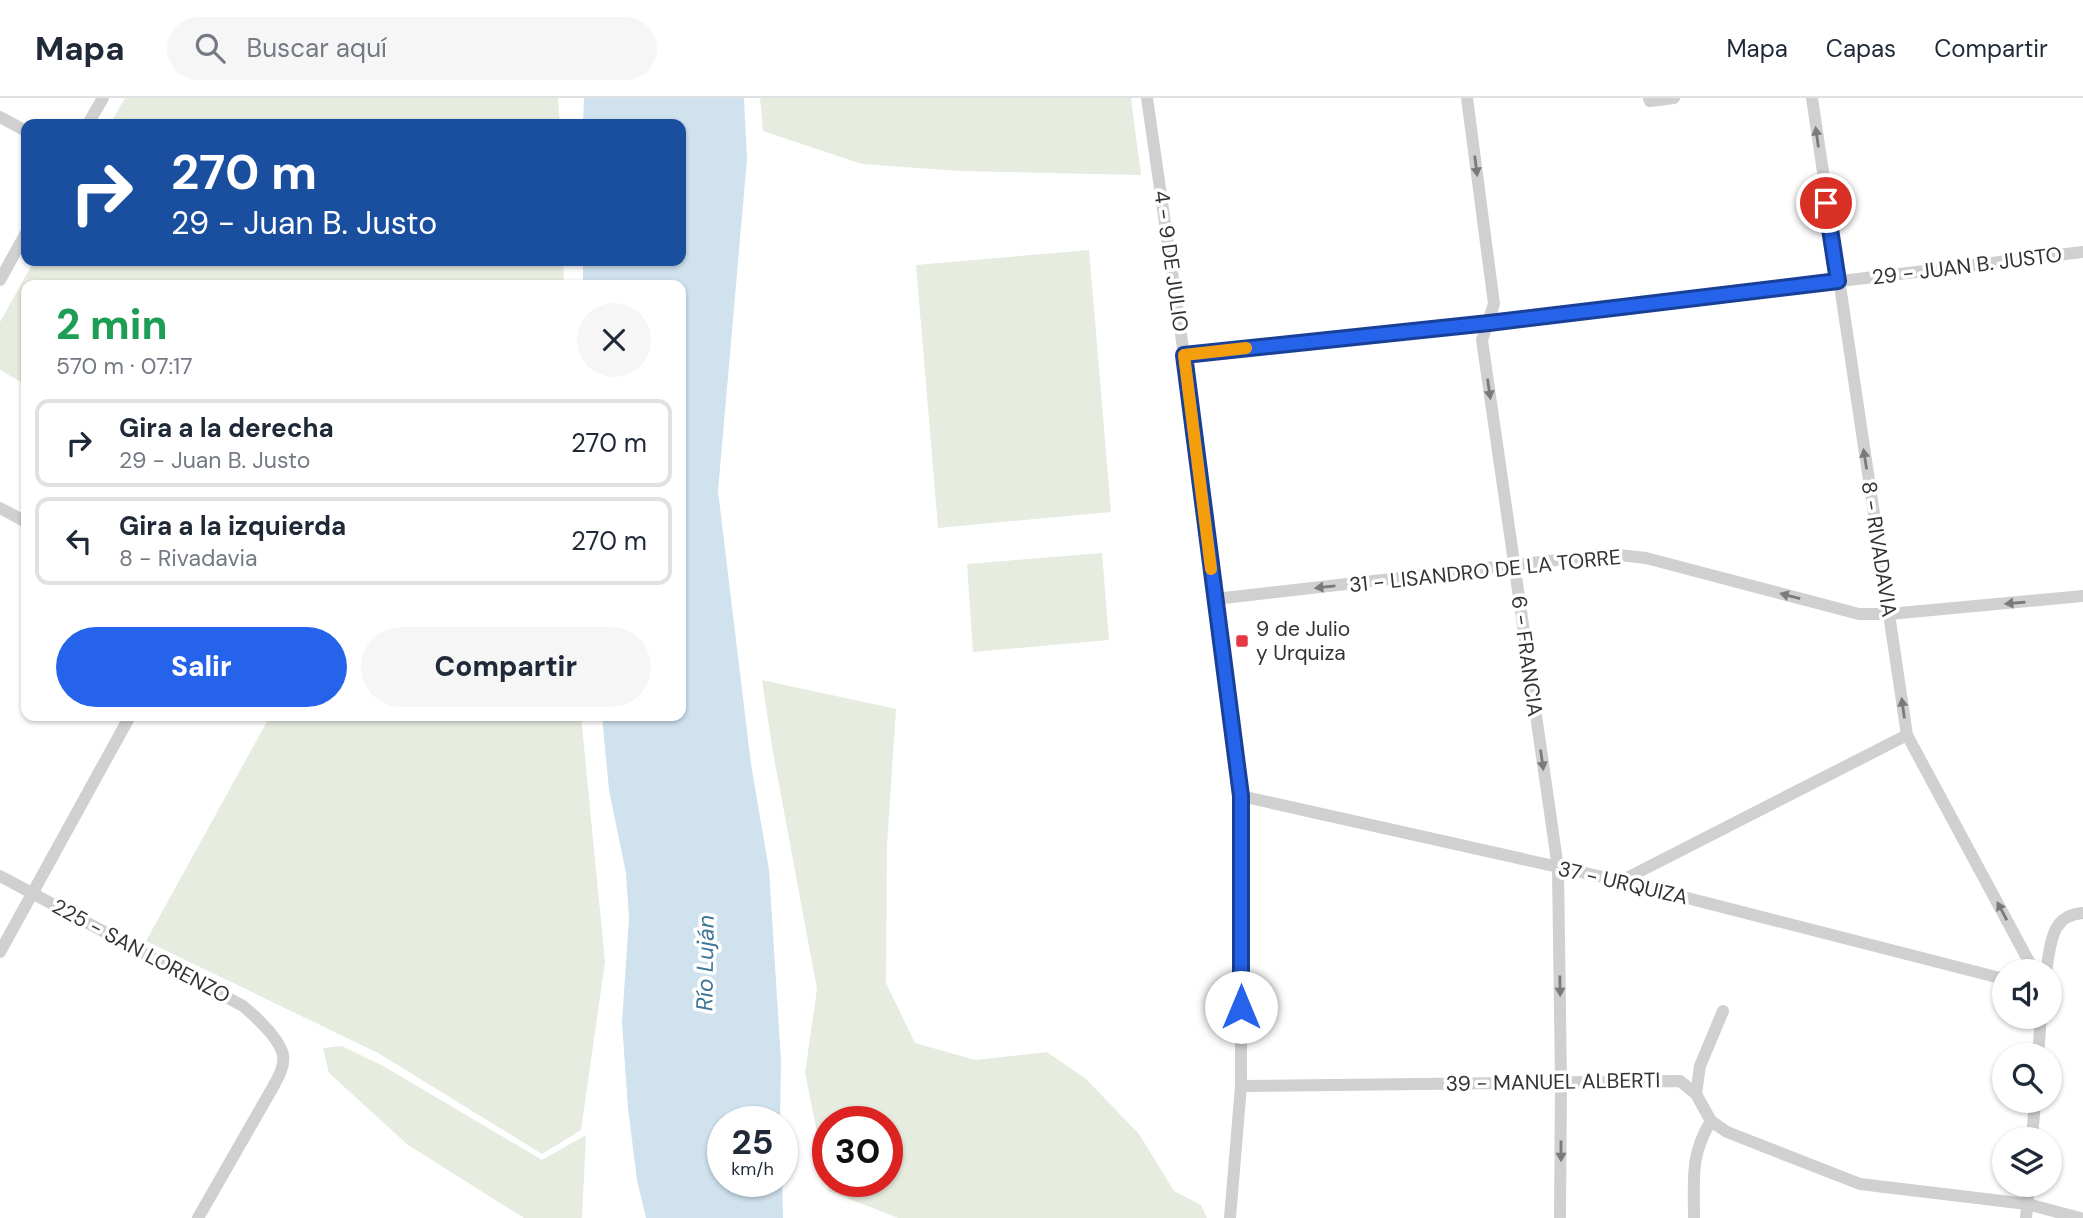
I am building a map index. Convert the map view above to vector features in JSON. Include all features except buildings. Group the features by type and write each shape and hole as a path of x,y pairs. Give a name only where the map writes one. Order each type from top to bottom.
{"street":[{"path":"91,119 103,98"},
{"name":"4 - 9 DE JULIO","path":"1147,98 1184,355 1241,796 1241,1086 1230,1218"},
{"name":"6 - FRANCIA","path":"1467,98 1494,304 1482,340 1558,868 1560,1218"},
{"path":"1650,99 1674,98"},
{"name":"8 - RIVADAVIA","path":"1812,98 1907,735 2028,959"},
{"path":"0,117 21,128"},
{"path":"0,280 21,242"},
{"name":"29 - JUAN B. JUSTO","path":"1184,355 1489,323 2083,252"},
{"path":"0,508 21,519"},
{"name":"31 - LISANDRO DE LA TORRE","path":"1215,599 1514,567 1609,554 1646,558 1859,614 1889,614 2083,596"},
{"path":"0,952 127,721"},
{"path":"1621,881 1907,735"},
{"name":"37 - URQUIZA","path":"1241,796 1621,881 1992,976"},
{"name":"225 - SAN LORENZO","path":"0,876 243,1006 260,1021 283,1055 282,1069 198,1218"},
{"path":"2048,959 2053,929 2062,919 2083,913"},
{"path":"1723,1011 1700,1066 1696,1094 1711,1121 1727,1132 1860,1184 2027,1204 2080,1218"},
{"name":"39 - MANUEL ALBERTI","path":"1241,1086 1681,1081 1696,1094"},
{"path":"1694,1218 1695,1157 1711,1121"},
{"path":"2026,1218 2028,1197"}],"shaded area":[{"path":"125,98 558,98 560,119 113,119"},
{"path":"760,98 1131,98 1141,175 959,171 862,164 763,131"},
{"path":"1089,250 1111,512 938,528 916,265"},
{"path":"31,266 563,266 564,280 23,280"},
{"path":"21,284 21,382 0,370 0,322"},
{"path":"1102,553 1109,640 973,652 967,564"},
{"path":"762,680 896,709 887,846 886,983 915,1043 975,1060 1047,1052 1086,1079 1139,1134 1174,1191 1201,1205 1207,1218 898,1218 844,1197 903,1197 903,1106 812,1107 805,1073 817,989"},
{"path":"267,721 581,721 605,962 581,1130 542,1154 378,1053 146,941"},
{"path":"342,1046 385,1067 542,1160 586,1135 582,1218 524,1218 408,1145 329,1073 323,1048"}],"water":[{"name":"Río Luján","path":"584,98 744,98 747,159 718,491 751,764 769,870 781,1061 780,1106 707,1106 707,1197 783,1197 783,1218 646,1218 637,1180 628,1108 622,1023 629,918 626,873 609,790 602,721 686,721 686,280 583,280 583,266 686,266 686,119 583,119"}],"slow traffic":[{"path":"1211,569 1184,355 1246,348"}],"place":[{"name":"9 de Julio y Urquiza","path":"1242,641"}],"route":[{"path":"1241,1007 1241,796 1184,355 1489,323 1838,281 1826,203"}]}
